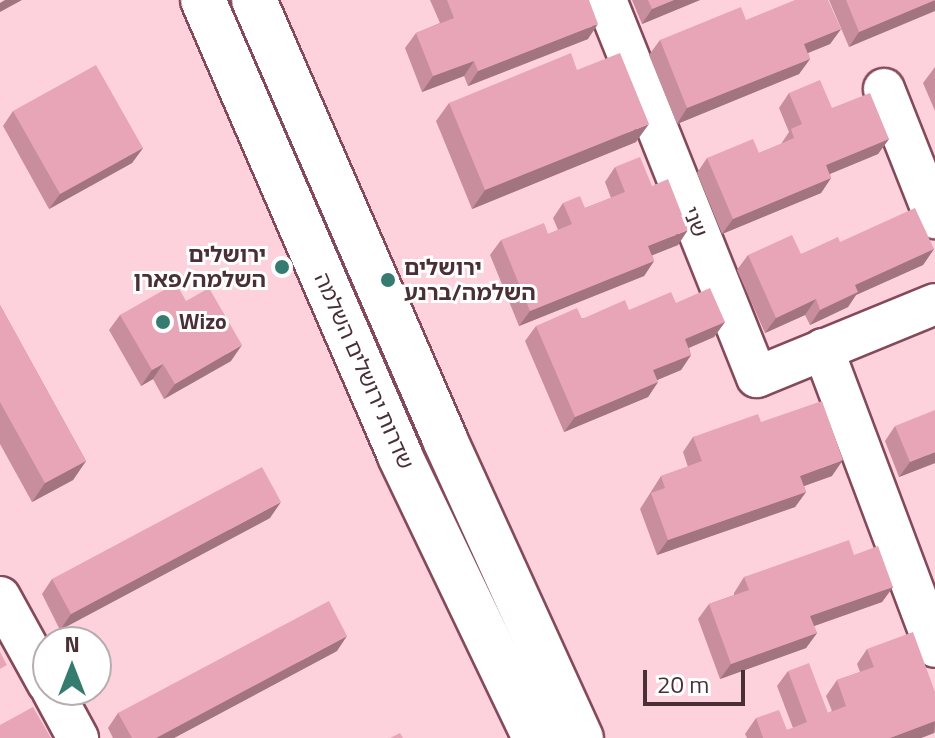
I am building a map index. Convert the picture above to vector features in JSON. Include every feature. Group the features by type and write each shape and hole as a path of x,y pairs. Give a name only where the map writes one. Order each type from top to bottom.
{"street":[{"name":"שדרות ירושלים השלמה","path":"203,0 400,456 535,738"},
{"name":"שדרות ירושלים השלמה","path":"254,0 445,440 581,738"},
{"name":"שני","path":"606,0 757,377 935,304"},
{"path":"884,89 935,218"},
{"path":"823,349 935,647"},
{"path":"0,597 32,655"},
{"path":"61,706 78,738"}],"building":[{"path":"447,0 589,0 598,24 478,71 474,61 433,76 416,33 454,18"},
{"path":"648,0 674,0 652,9"},
{"path":"795,0 828,0 841,29 804,44 810,59 687,108 660,40 741,7 746,20"},
{"path":"846,0 935,0 859,32"},
{"path":"571,53 577,70 620,53 649,124 485,190 449,103"},
{"path":"96,65 143,148 60,194 13,111"},
{"path":"820,80 832,108 870,93 889,139 826,165 831,178 733,219 707,158 753,139 759,153 794,138 791,129 802,124 789,93"},
{"path":"640,157 652,186 668,179 688,230 648,246 654,261 530,311 501,240 544,223 548,234 572,224 563,203 580,196 585,208 625,192 615,167"},
{"path":"915,208 934,249 855,285 858,292 820,310 816,299 776,318 748,255 792,235 801,254 838,237 840,242"},
{"path":"176,283 186,301 209,288 242,345 175,384 163,364 152,370 120,315"},
{"path":"710,288 725,322 685,339 691,355 653,370 658,382 575,417 536,326 577,308 582,319 625,300 629,310 671,292 676,303"},
{"path":"0,305 86,461 45,483 0,402"},
{"path":"822,401 843,460 800,476 806,492 668,540 651,493 665,488 661,476 702,461 693,437 758,414 761,422"},
{"path":"935,410 935,452 910,462 895,426"},
{"path":"262,467 281,502 71,614 52,579"},
{"path":"849,540 854,555 878,546 893,587 810,616 817,633 731,664 709,604 749,590 744,577"},
{"path":"329,601 347,636 156,738 132,738 118,713"},
{"path":"913,632 935,692 935,721 890,738 763,738 756,718 779,710 787,730 807,722 788,671 809,663 828,713 846,706 837,680 874,667 867,649"},
{"path":"0,652 7,665 0,669"},
{"path":"33,707 51,738 0,738 0,725"}],"place":[{"name":"ירושלים השלמה/פארן","path":"282,267"},
{"name":"ירושלים השלמה/ברנע","path":"388,280"},
{"name":"Wizo","path":"163,322"}]}
